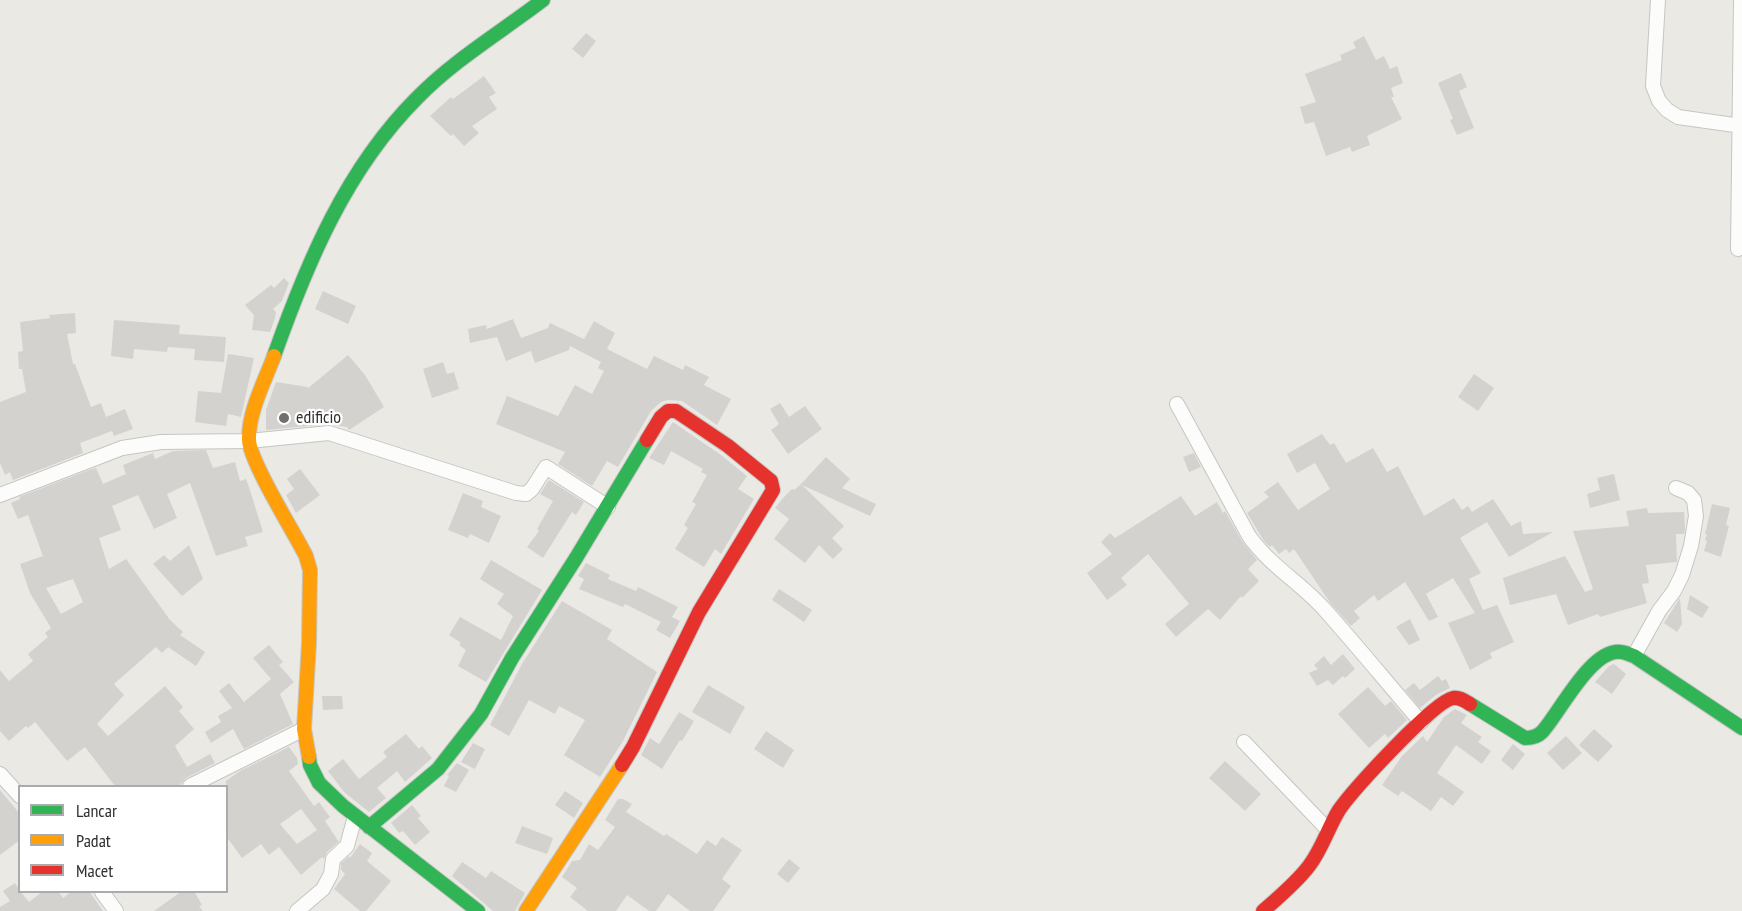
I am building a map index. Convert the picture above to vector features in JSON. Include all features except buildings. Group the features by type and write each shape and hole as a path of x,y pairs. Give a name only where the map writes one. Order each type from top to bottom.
{"street":[{"path":"478,911 355,816 319,783 310,765 304,729 310,570 306,555 262,473 249,441 264,384 306,270 346,193 378,141 418,96 465,57 543,0"},
{"path":"1658,0 1653,86 1659,101 1678,117 1741,126"},
{"path":"1738,249 1741,0"},
{"path":"1177,404 1258,549 1324,608 1421,722"},
{"path":"369,827 438,769 480,714 512,658 608,507 661,417 668,411 676,411 728,446 771,481 773,485 770,497 699,612 633,747 526,911"},
{"path":"0,495 122,448 161,442 249,441 329,433 516,493 526,494 532,489 546,467 608,507"},
{"path":"1635,656 1659,611 1674,591 1682,575 1691,546 1696,516 1694,500 1688,493 1676,488"},
{"path":"1263,911 1289,888 1315,858 1347,799 1421,722 1451,699 1458,698 1525,738 1533,738 1540,733 1571,689 1603,656 1619,651 1635,656 1742,728"},
{"path":"192,785 304,729"},
{"path":"1244,742 1329,830"},
{"path":"0,774 18,794"},
{"path":"297,911 323,889 331,874 333,859 347,846 355,816"},
{"path":"103,893 116,911"}],"traffic: fast":[{"path":"274,356 315,252 349,186 369,155 431,84 543,0"},
{"path":"369,827 438,769 481,714 512,658 647,440"},
{"path":"1470,704 1525,738 1534,737 1542,732 1587,671 1598,660 1610,654 1623,652 1634,656 1742,728"},
{"path":"309,757 310,765 319,783 343,806 478,911"}],"traffic: slow":[{"path":"274,356 254,408 249,440 257,464 306,556 310,570 304,729 309,757"},
{"path":"526,911 622,765"}],"traffic: jam":[{"path":"622,765 699,612 773,490 771,481 728,446 676,411 668,411 661,417 647,440"},
{"path":"1263,911 1309,866 1339,810 1394,748 1443,703 1456,698 1470,704"}],"place":[{"name":"edificio","path":"284,418"}]}
